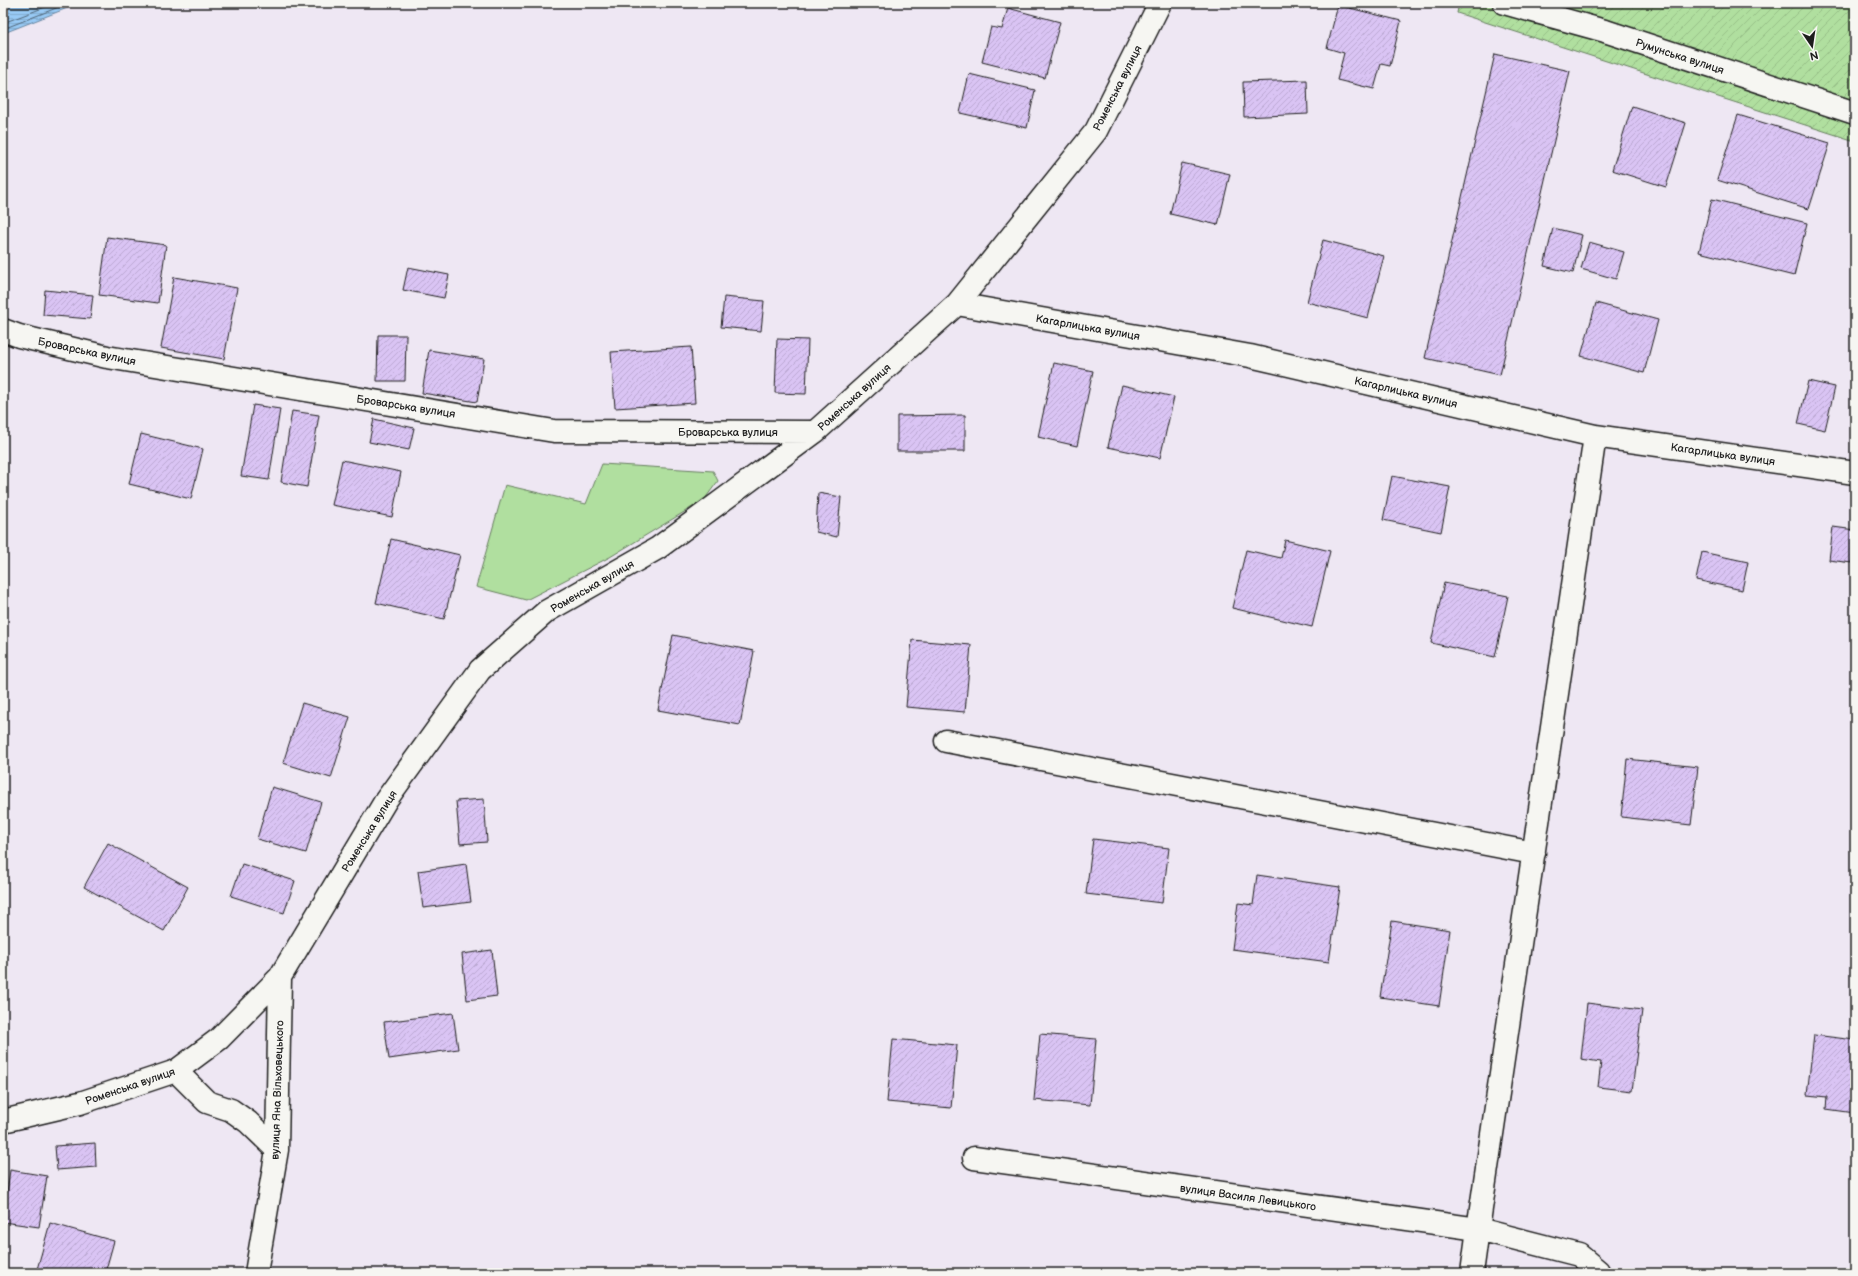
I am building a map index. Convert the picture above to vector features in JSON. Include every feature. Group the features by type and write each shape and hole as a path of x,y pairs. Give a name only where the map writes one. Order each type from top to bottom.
{"street":[{"name":"Роменська вулиця","path":"3,1121 80,1103 176,1072 219,1039 280,977 386,800 480,670 547,611 658,548 815,432 957,304 1096,131 1160,3"},
{"name":"Румунська вулиця","path":"1504,3 1605,31 1855,113"},
{"name":"Кагарлицька вулиця","path":"957,304 1250,356 1595,436 1855,473"},
{"name":"Броварська вулиця","path":"3,330 19,336 107,357 554,431 815,432"},
{"path":"1472,1273 1595,436"},
{"path":"946,741 1534,853"},
{"name":"вулиця Яна Вільховецького","path":"256,1273 277,1150 280,977"},
{"path":"176,1072 207,1102 231,1110 248,1122 277,1150"},
{"name":"вулиця Василя Левицького","path":"974,1158 1478,1229 1579,1256 1598,1271 1598,1273"}],"green space":[{"path":"1459,3 1855,3 1855,141 1457,13"},
{"path":"602,464 713,471 718,481 704,500 610,557 526,600 476,587 505,485 586,504"}],"water":[{"path":"3,3 80,3 4,33"}],"building":[{"path":"1338,5 1401,21 1390,66 1381,64 1374,89 1337,80 1344,53 1327,48"},
{"path":"1008,8 1060,22 1045,78 982,62 991,27 1002,29"},
{"path":"1495,54 1570,71 1500,375 1425,358"},
{"path":"969,74 1035,90 1027,128 960,113"},
{"path":"1307,80 1308,114 1244,117 1243,82"},
{"path":"1632,106 1686,123 1666,187 1612,170"},
{"path":"1738,115 1830,143 1809,209 1717,180"},
{"path":"1182,163 1230,174 1218,225 1170,214"},
{"path":"1712,199 1807,223 1794,276 1699,252"},
{"path":"1553,228 1582,235 1573,273 1544,266"},
{"path":"107,237 166,245 158,303 99,295"},
{"path":"1323,240 1384,256 1368,318 1307,302"},
{"path":"1589,242 1624,252 1616,279 1581,269"},
{"path":"408,267 449,275 444,298 403,290"},
{"path":"174,277 237,288 224,359 161,348"},
{"path":"45,290 93,295 90,319 43,315"},
{"path":"724,297 764,301 761,331 721,327"},
{"path":"1596,303 1658,320 1644,373 1581,356"},
{"path":"378,335 406,335 405,381 377,381"},
{"path":"777,339 808,340 806,394 775,393"},
{"path":"691,347 695,403 615,408 611,352"},
{"path":"429,350 484,359 477,402 422,393"},
{"path":"1054,363 1093,371 1077,446 1038,437"},
{"path":"1808,381 1835,387 1825,430 1798,424"},
{"path":"1122,385 1174,397 1160,458 1108,447"},
{"path":"253,405 280,409 269,480 241,476"},
{"path":"292,411 319,415 307,487 281,482"},
{"path":"965,415 965,451 897,451 897,416"},
{"path":"374,419 414,428 409,450 369,442"},
{"path":"141,434 203,449 191,499 129,484"},
{"path":"342,460 401,472 392,517 332,505"},
{"path":"1392,476 1450,487 1441,532 1383,520"},
{"path":"818,493 841,497 837,537 816,532"},
{"path":"1833,527 1855,530 1852,563 1829,560"},
{"path":"391,539 460,555 444,619 376,603"},
{"path":"1285,540 1330,551 1312,627 1232,608 1246,550 1281,558"},
{"path":"1702,552 1748,562 1742,590 1696,580"},
{"path":"1444,583 1508,596 1495,657 1431,643"},
{"path":"673,635 754,651 740,725 658,710"},
{"path":"912,640 971,645 965,712 906,707"},
{"path":"302,703 350,717 331,778 283,763"},
{"path":"1627,759 1698,767 1691,825 1621,817"},
{"path":"272,787 321,802 306,853 257,839"},
{"path":"484,799 487,842 460,844 456,801"},
{"path":"1093,839 1169,848 1162,903 1086,894"},
{"path":"108,843 188,887 164,931 84,887"},
{"path":"242,864 295,881 284,913 231,896"},
{"path":"466,864 471,902 423,908 418,871"},
{"path":"1257,875 1340,887 1329,962 1232,949 1238,903 1253,905"},
{"path":"1392,921 1450,930 1439,1006 1380,997"},
{"path":"492,950 497,996 467,1000 462,954"},
{"path":"1587,1003 1642,1010 1632,1091 1598,1087 1601,1062 1581,1059"},
{"path":"453,1013 458,1049 389,1059 384,1022"},
{"path":"1040,1034 1096,1039 1090,1105 1034,1100"},
{"path":"1814,1035 1855,1040 1855,1113 1826,1109 1827,1097 1807,1095"},
{"path":"893,1039 957,1045 951,1108 887,1102"},
{"path":"95,1143 96,1167 57,1170 55,1146"},
{"path":"10,1170 47,1176 39,1227 3,1222"},
{"path":"50,1223 114,1241 105,1273 36,1273"}]}
